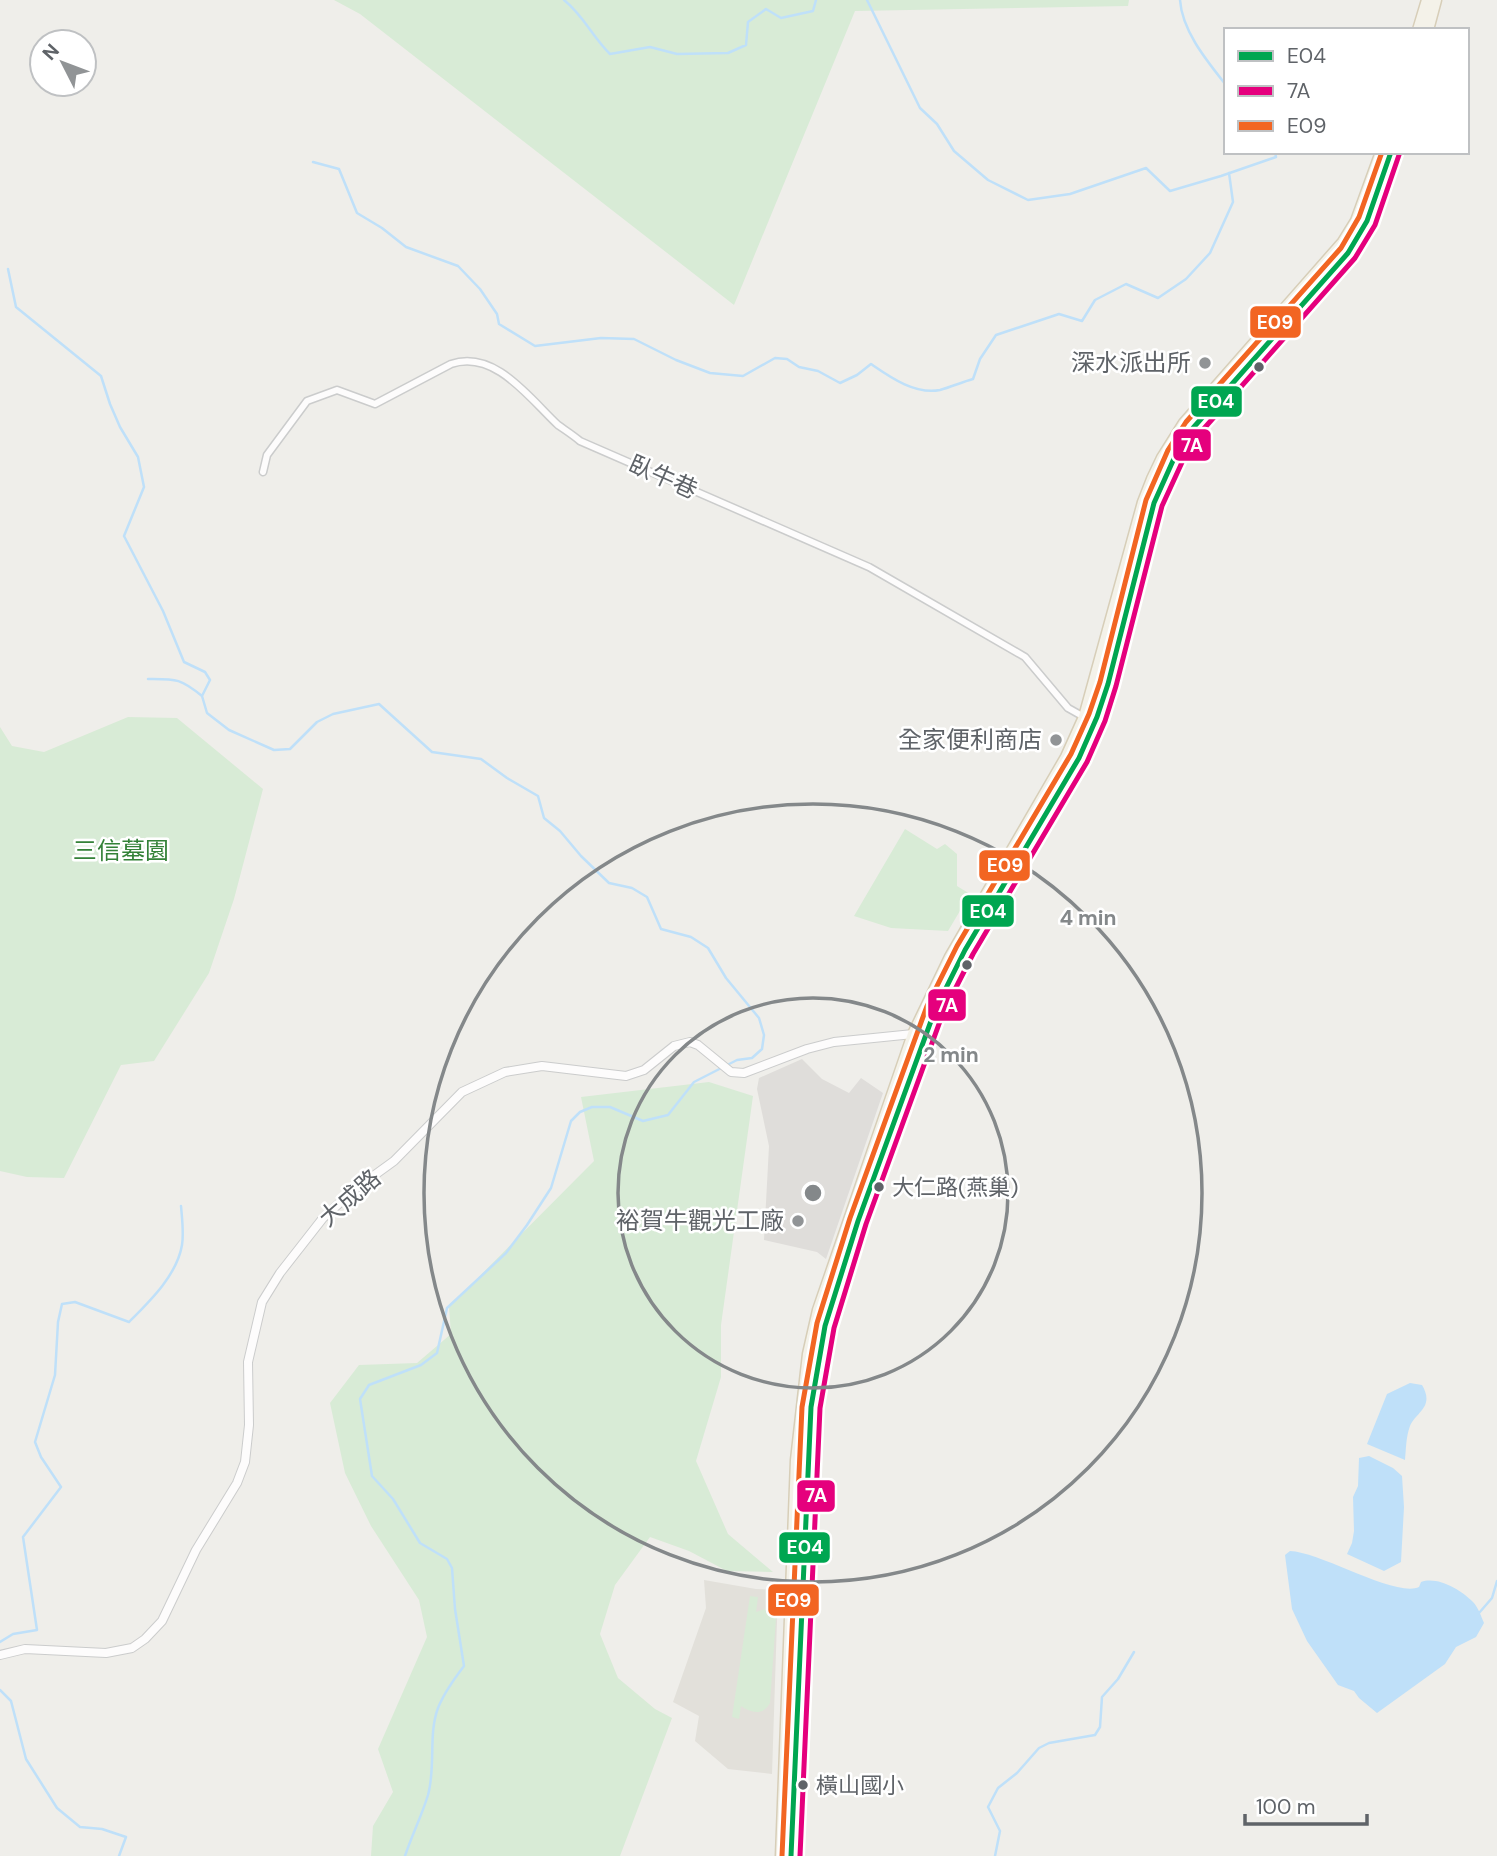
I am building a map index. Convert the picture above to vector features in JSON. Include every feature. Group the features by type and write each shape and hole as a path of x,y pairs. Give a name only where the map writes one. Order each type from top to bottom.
{"main road":[{"path":"1419,28 1427,0"},
{"path":"1428,28 1436,0"},
{"path":"780,1856 796,1461 807,1354 848,1217 913,1034 950,957 1066,757 1084,718 1143,502 1162,458 1184,423 1343,242 1356,221 1380,154"},
{"path":"791,1856 811,1407 819,1351 858,1221 935,1010 965,950 1079,758 1097,717 1108,684 1154,503 1176,454 1208,411 1348,253 1367,221 1390,154"}],"street":[{"name":"臥牛巷","path":"262,472 267,455 307,401 337,390 375,404 451,364 460,361 481,364 510,378 560,426 580,441 869,567 1004,643 1025,657 1064,704 1084,718"},
{"path":"1084,718 1097,717"},
{"name":"大成路","path":"0,1655 24,1649 106,1653 132,1648 162,1621 196,1550 237,1483 244,1462 249,1426 248,1362 262,1302 280,1273 323,1218 354,1190 394,1161 462,1092 505,1072 542,1066 626,1076 644,1070 674,1046 690,1042 698,1045 731,1072 744,1073 807,1049 834,1042 928,1030"}],"shaded area":[{"path":"802,1059 822,1079 849,1093 861,1078 883,1093 826,1259 817,1252 764,1240 769,1146 757,1089 759,1078"},
{"name":"橫山國小","path":"704,1580 778,1590 772,1774 728,1769 695,1741 699,1716 673,1702 706,1608"}],"green space":[{"path":"334,0 1129,0 1128,6 855,11 734,305 360,14"},
{"name":"三信墓園","path":"128,717 177,718 263,789 234,899 209,973 154,1061 121,1065 64,1178 27,1177 0,1171 0,727 12,746 44,752"},
{"path":"905,829 937,849 945,844 957,854 957,886 970,894 948,931 891,928 854,916"},
{"path":"709,1082 753,1096 721,1325 721,1377 696,1461 728,1534 773,1572 727,1571 689,1551 650,1537 615,1585 600,1634 618,1678 655,1709 672,1718 620,1856 371,1856 373,1826 393,1792 378,1749 427,1637 419,1600 371,1526 345,1473 330,1403 359,1365 417,1363 451,1334 449,1307 594,1161 581,1097"},
{"path":"750,1596 758,1597 756,1612 765,1609 776,1618 770,1703 760,1712 741,1706 739,1719 732,1717"}],"water":[{"path":"1410,1383 1422,1385 1426,1399 1410,1426 1405,1460 1367,1444 1387,1394"},
{"path":"1369,1456 1393,1468 1402,1476 1404,1507 1401,1562 1384,1571 1347,1554 1354,1531 1353,1497 1358,1486 1359,1458"},
{"path":"1290,1551 1304,1553 1376,1581 1408,1589 1419,1587 1421,1582 1442,1583 1456,1589 1473,1602 1484,1623 1476,1637 1456,1647 1445,1664 1377,1713 1354,1691 1338,1685 1307,1641 1292,1609 1285,1555"}],"waterway":[{"path":"564,0 577,12 610,54 650,47 677,54 728,53 746,45 748,22 766,9 781,18 813,11 816,0"},
{"path":"867,0 920,108 937,124 954,151 988,180 1028,200 1070,194 1146,168 1170,191 1276,157 1275,154"},
{"path":"1180,0 1190,34 1224,82"},
{"path":"313,162 339,169 357,213 406,247 458,266 480,289 497,314 499,324 535,346 601,338 634,339 710,373 743,376 775,358 787,359 799,367 818,371 840,383 871,364 903,384 931,391 973,379 980,359 996,335 1059,314 1082,321 1095,300 1126,284 1158,298 1186,279 1210,253 1233,202 1229,173"},
{"path":"8,269 16,307 101,376 120,427 138,457 144,487 124,536 163,611 184,662 205,672 210,680 202,696 207,713 229,730 274,750 290,749 317,722 333,714 379,704 432,752 481,759 538,796 544,818 560,831 609,883 632,888 647,897 661,929 691,937 708,948 726,978 759,1018 764,1035 762,1049 752,1058 737,1060 694,1082 668,1115 643,1121 610,1107 592,1107 580,1112 571,1121 551,1188 527,1225 506,1253 447,1308 437,1353 421,1365 369,1385 360,1399 372,1476 393,1499 420,1543 447,1559 452,1568 464,1666 438,1708 433,1729 432,1773 428,1795 405,1856"},
{"path":"148,679 177,681 202,696"},
{"path":"0,1642 13,1634 37,1630 23,1537 61,1487 41,1457 35,1442 55,1375 58,1322 62,1304 75,1302 129,1322 162,1287 175,1267 183,1240 181,1206"},
{"path":"1479,1613 1492,1598 1497,1581"},
{"path":"995,1856 1000,1831 988,1807 998,1788 1017,1773 1039,1748 1049,1743 1095,1735 1100,1727 1102,1697 1118,1679 1134,1652"},
{"path":"0,1690 11,1701 26,1759 57,1808 80,1827 102,1829 126,1837 119,1856"}],"transit line":[{"name":"E09","path":"782,1856 802,1407 817,1323 850,1218 927,1006 957,946 1071,754 1089,714 1100,682 1146,500 1168,450 1186,422 1341,248 1359,217 1381,154"},
{"name":"E04","path":"791,1856 811,1407 825,1326 858,1221 935,1010 965,950 1079,758 1097,717 1108,684 1154,503 1176,454 1193,428 1348,253 1367,221 1390,154"},
{"name":"7A","path":"800,1856 820,1408 834,1328 866,1224 943,1013 973,954 1087,762 1105,721 1162,506 1184,458 1200,433 1355,258 1375,225 1399,155"}],"place":[{"name":"深水派出所","path":"1205,363"},
{"name":"全家便利商店","path":"1056,740"},
{"name":"大仁路(燕巢)","path":"879,1187"},
{"name":"裕賀牛觀光工廠","path":"798,1221"},
{"name":"橫山國小","path":"803,1785"}]}
